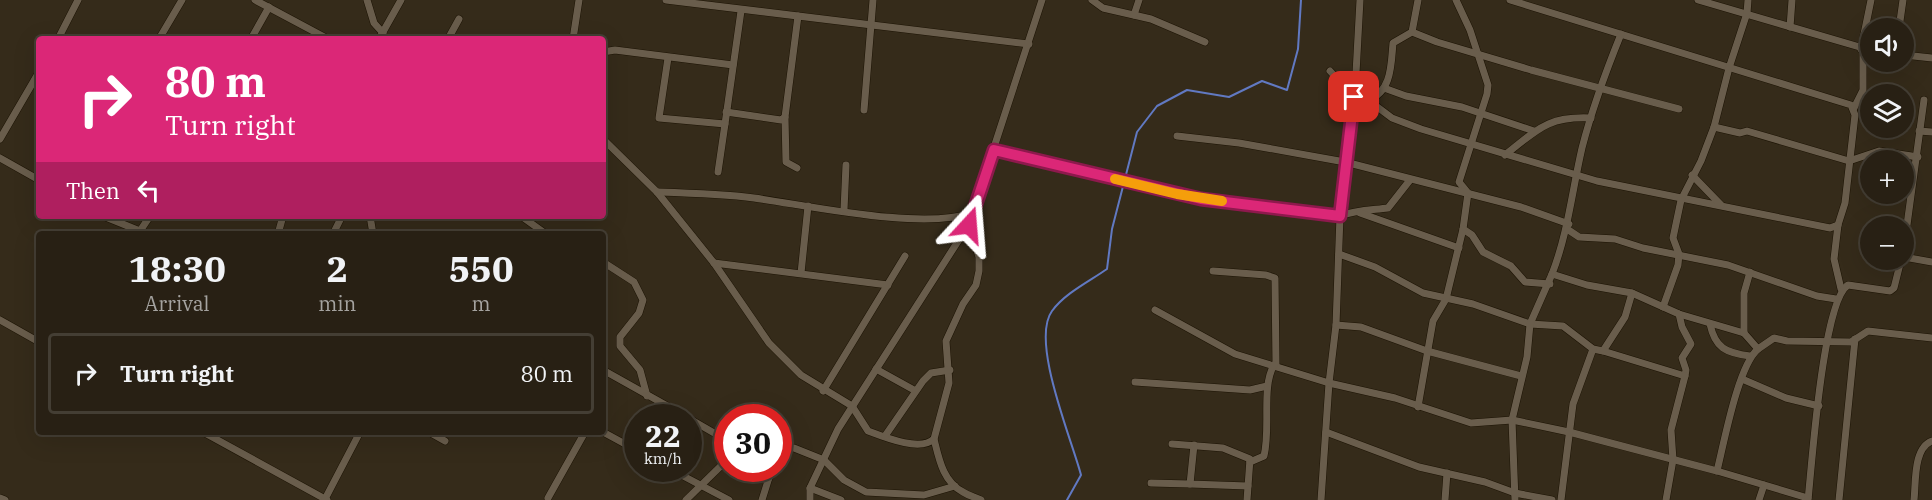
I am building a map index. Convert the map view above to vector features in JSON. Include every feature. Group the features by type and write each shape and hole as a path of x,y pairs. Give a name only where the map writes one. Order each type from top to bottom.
{"street":[{"path":"60,36 78,0"},
{"path":"161,36 182,0"},
{"path":"255,0 322,36"},
{"path":"367,0 374,23 381,36"},
{"path":"381,36 401,0"},
{"path":"573,36 579,0"},
{"path":"666,0 741,11 871,24 1029,44"},
{"path":"864,110 873,0"},
{"path":"810,500 810,488 852,406 969,225 1042,0"},
{"path":"1092,0 1103,8 1134,15 1205,42"},
{"path":"1134,15 1139,0"},
{"path":"1321,500 1329,382 1336,325 1340,216 1354,110 1360,0"},
{"path":"1412,32 1418,0"},
{"path":"1418,407 1433,321 1446,299 1463,229 1468,193 1459,182 1470,145 1484,114 1488,85 1456,0"},
{"path":"1510,0 1729,68 1845,101 1854,108"},
{"path":"1698,0 1860,48"},
{"path":"1663,307 1676,275 1679,254 1672,238 1681,200 1701,161 1713,127 1729,68 1748,13 1749,0"},
{"path":"1790,27 1792,0"},
{"path":"1869,18 1871,0"},
{"path":"1900,18 1903,0"},
{"path":"253,36 269,7"},
{"path":"718,172 741,11"},
{"path":"797,168 786,162 785,117 798,16"},
{"path":"450,36 459,19"},
{"path":"1354,110 1368,100 1376,98 1388,83 1393,43 1412,32 1478,54 1679,109"},
{"path":"1515,497 1512,420 1530,324 1550,284 1568,226 1576,174 1591,118 1620,34"},
{"path":"606,52 615,50 733,65"},
{"path":"1914,56 1932,58"},
{"path":"668,57 659,118 725,124"},
{"path":"1330,71 1354,97"},
{"path":"1841,289 1834,259 1838,225 1845,203 1854,108 1863,90 1864,72"},
{"path":"0,140 36,86"},
{"path":"1384,88 1406,96 1443,102 1534,131"},
{"path":"1368,100 1392,118 1470,145 1576,174 1681,200 1721,205 1830,228 1838,225"},
{"path":"1909,216 1924,100"},
{"path":"726,112 781,120 785,117"},
{"path":"1505,154 1534,131 1559,118 1591,118"},
{"path":"1713,127 1740,133 1747,131 1849,161 1879,151 1918,157"},
{"path":"1919,131 1932,132"},
{"path":"1177,136 1239,143 1346,162 1468,193 1568,226 1578,237 1615,238 1643,248 1679,254 1750,272 1817,296 1836,299"},
{"path":"606,142 657,192 714,263 769,344 801,375 823,391 852,406 868,431 921,445 934,439"},
{"path":"994,150 1201,199 1340,216 1353,210 1365,213 1388,208"},
{"path":"0,158 36,178"},
{"path":"844,210 846,165"},
{"path":"1692,175 1721,205"},
{"path":"1386,224 1388,208 1410,180"},
{"path":"657,192 745,197 937,220 956,219 973,213"},
{"path":"801,273 808,206"},
{"path":"1353,210 1386,224 1459,248"},
{"path":"108,219 130,231"},
{"path":"138,231 143,228 148,219"},
{"path":"524,219 542,231"},
{"path":"969,225 979,256 979,271 976,285 948,334 945,351 950,370 947,393 934,439 940,464 955,486 981,500"},
{"path":"1463,229 1472,235 1483,252 1511,266 1525,282 1550,284"},
{"path":"1339,254 1375,267 1413,290 1473,304 1530,324 1563,326 1593,349 1685,376"},
{"path":"823,391 905,256"},
{"path":"1914,260 1932,262"},
{"path":"714,263 888,285"},
{"path":"606,264 634,282 643,300 639,313 620,337 620,346 640,370 647,396"},
{"path":"1155,310 1235,354 1329,382 1395,398 1471,423 1512,420 1569,432 1717,471 1808,499 1827,342 1836,299 1841,289 1848,285 1890,291 1898,270"},
{"path":"1213,271 1266,275 1275,278 1275,365 1267,386 1269,416 1264,456 1250,462"},
{"path":"1744,333 1744,293 1750,272"},
{"path":"1552,274 1587,285 1632,293 1679,314 1744,333 1758,349"},
{"path":"1603,351 1624,317 1632,293"},
{"path":"1666,500 1672,460 1671,430 1686,370 1682,358 1691,344 1682,327 1679,314"},
{"path":"0,320 36,337"},
{"path":"1710,324 1713,339 1720,347 1750,356"},
{"path":"1336,325 1361,327 1427,351 1521,376"},
{"path":"1717,471 1750,356 1774,338 1787,341 1827,342 1855,339 1868,331 1932,338"},
{"path":"1839,500 1855,339"},
{"path":"1561,500 1573,404 1593,349"},
{"path":"876,369 914,390"},
{"path":"885,436 914,390 931,373 950,370"},
{"path":"606,372 663,404"},
{"path":"1742,379 1786,398 1819,406"},
{"path":"1135,382 1250,390 1267,386"},
{"path":"1326,432 1419,467 1485,482 1515,497 1552,500"},
{"path":"606,434 624,443"},
{"path":"208,435 326,500 358,435"},
{"path":"434,435 445,441"},
{"path":"548,498 583,435"},
{"path":"1914,500 1919,456 1923,447 1932,441"},
{"path":"1172,444 1223,448 1246,456 1250,462 1247,500"},
{"path":"1190,484 1194,445"},
{"path":"792,448 824,460 850,484 866,492 924,495 955,486"},
{"path":"686,500 714,472"},
{"path":"1445,500 1447,473"},
{"path":"693,482 729,500"},
{"path":"762,500 767,482"},
{"path":"1151,483 1248,486"},
{"path":"1759,500 1764,485"},
{"path":"810,488 841,500"},
{"path":"0,498 4,500"}],"waterway":[{"path":"1067,500 1081,475 1049,367 1046,344 1047,325 1052,311 1071,293 1107,269 1112,229 1137,132 1157,106 1187,90 1229,97 1262,81 1287,90 1298,49 1301,0"}],"slow traffic":[{"path":"1115,179 1201,199 1222,201"}],"route":[{"path":"969,225 994,150 1201,199 1340,216 1354,97"}]}
